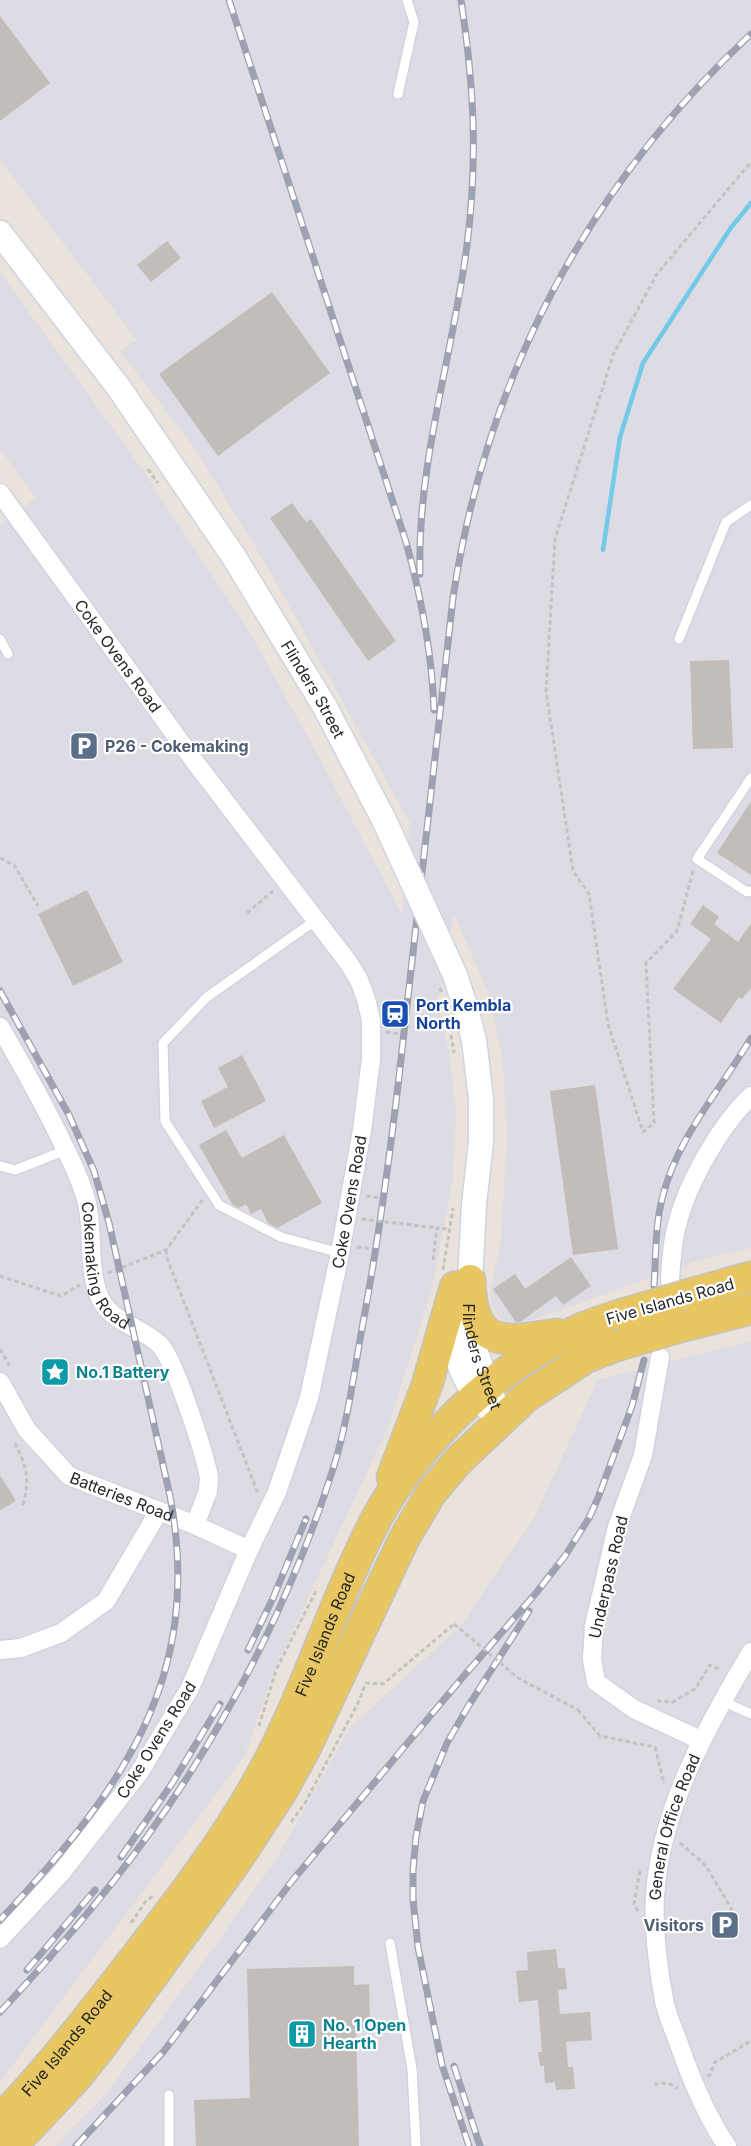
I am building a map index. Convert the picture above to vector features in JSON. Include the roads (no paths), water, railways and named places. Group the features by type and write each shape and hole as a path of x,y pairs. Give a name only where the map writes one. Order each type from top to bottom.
{"main road":[{"name":"Five Islands Road","path":"0,2120 77,2033 170,1913 240,1811 294,1710 372,1527 402,1478 439,1434 482,1391 528,1357 577,1330 623,1314 677,1288 751,1277"},
{"path":"455,1282 471,1299 475,1317 489,1334 513,1340 577,1330"},
{"path":"372,1527 427,1385 455,1282"},
{"name":"Five Islands Road","path":"12,2146 88,2063 144,1989 248,1843 282,1791 305,1749 404,1539 418,1513 444,1477 526,1397 587,1357 616,1346 751,1309"}],"street":[{"name":"Flinders Street","path":"0,233 119,388 234,556 320,698 384,820 455,975 474,1040 481,1099 481,1142 464,1206 455,1282 469,1311 482,1391 501,1419"},
{"name":"Coke Ovens Road","path":"0,493 195,762 359,980 371,1020 371,1059 362,1130 340,1253 309,1398 277,1492 249,1550 190,1688 139,1773 62,1872 0,1939"},
{"name":"Cokemaking Road","path":"0,1027 49,1114 87,1202 95,1278 105,1306 120,1321 150,1336 164,1349 172,1364 209,1477 208,1491 195,1525"},
{"path":"677,1288 675,1235 691,1186 722,1133 751,1096"},
{"name":"Underpass Road","path":"660,1357 643,1455 617,1527 594,1626 592,1659 596,1682 634,1709 700,1740"},
{"name":"Batteries Road","path":"0,1382 27,1430 69,1476 195,1525 249,1550"},
{"path":"0,1650 21,1648 61,1633 106,1601 159,1511"},
{"name":"General Office Road","path":"727,2146 686,2078 664,2002 656,1931 655,1895 664,1834 700,1740 751,1652"}],"lane":[{"path":"398,94 414,22 407,0"},
{"path":"679,639 726,522 751,505"},
{"path":"0,639 8,654"},
{"path":"751,778 697,859 747,892 751,891"},
{"path":"316,920 207,997 163,1043 165,1121 219,1205 281,1237 340,1253"},
{"path":"0,1166 15,1170 66,1150"},
{"path":"722,1701 751,1714"},
{"path":"390,1943 412,2069 416,2146"},
{"path":"169,2095 170,2146"}],"waterway":[{"path":"603,550 620,437 643,363 730,229 751,203"}],"railway":[{"path":"229,0 406,542 425,625 434,710"},
{"path":"420,574 424,491 461,286 473,182 472,92 461,0"},
{"path":"0,2012 107,1890 146,1838 191,1771 216,1731 261,1646 282,1603 318,1514 342,1436 372,1270 395,1109 453,598 469,517 491,438 519,363 553,290 594,221 640,155 693,93 751,34"},
{"path":"0,991 69,1115 94,1171 109,1223 170,1496 178,1562 175,1622 163,1678 143,1729 115,1779 82,1826 0,1920"},
{"path":"654,1286 658,1220 669,1176 700,1115 751,1038"},
{"path":"76,2146 164,2051 292,1881 565,1556 589,1518 598,1498 632,1406 644,1360"},
{"path":"248,1650 273,1598 306,1519"},
{"path":"469,2146 442,2065 418,1947 413,1899 416,1837 423,1801 447,1743 529,1611"},
{"path":"121,1857 173,1782 220,1704"},
{"path":"27,1970 95,1890"},
{"path":"454,2066 480,2146"}],"place":[{"name":"P26 - Cokemaking","path":"84,746"},
{"name":"Port Kembla North","path":"395,1014"},
{"name":"No.1 Battery","path":"55,1372"},
{"name":"Visitors","path":"725,1925"},
{"name":"No. 1 Open Hearth","path":"302,2034"}]}
